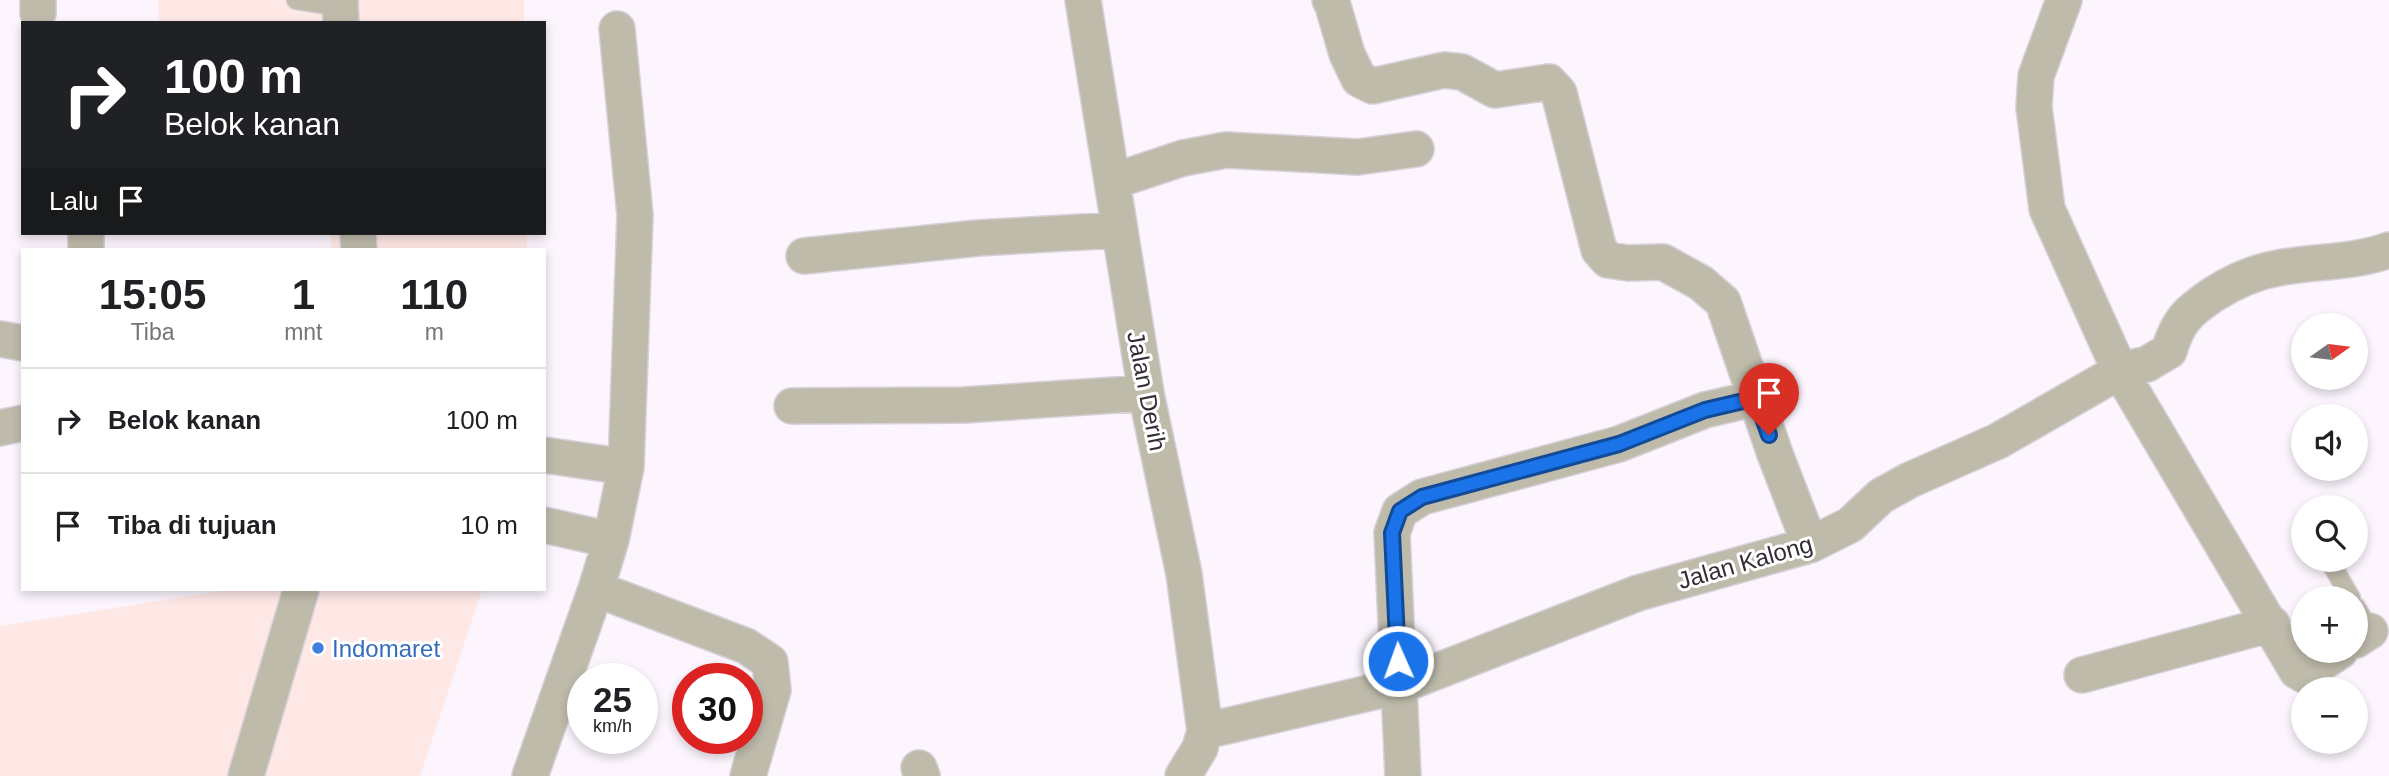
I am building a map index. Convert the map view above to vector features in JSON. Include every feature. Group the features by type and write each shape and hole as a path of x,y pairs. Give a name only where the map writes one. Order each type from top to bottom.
{"street":[{"path":"1330,0 1347,54 1359,79 1373,86 1444,70 1462,72 1489,89 1549,82 1559,93 1599,250 1608,260 1628,263 1663,262 1701,283 1723,302 1810,545"},
{"path":"2064,0 2036,76 2034,107 2047,209 2120,371 2291,657"},
{"name":"Jalan Derih","path":"1087,1 1119,230 1146,393 1184,574 1205,731"},
{"path":"530,776 596,589 611,540 626,467 635,215 617,29"},
{"path":"1114,181 1183,158 1226,150 1358,157 1416,149"},
{"path":"804,256 978,237 1119,230"},
{"name":"Jalan Kalong","path":"1205,731 1399,686 1638,593 1810,545 1850,525 1881,496 1910,480 1998,441 2120,371 2147,364 2169,351 2176,327 2191,309 2235,281 2276,268 2389,250"},
{"path":"0,339 21,343"},
{"path":"792,406 964,404 1146,393"},
{"path":"1403,776 1392,533 1400,511 1422,497 1619,444 1705,410 1756,398"},
{"path":"0,428 21,423"},
{"path":"546,455 626,467"},
{"path":"546,525 611,540"},
{"path":"596,589 746,646 770,662 773,690 748,776"},
{"path":"246,776 301,591"},
{"path":"2082,675 2272,624"},
{"path":"2295,663 2301,674 2307,674 2323,663"},
{"path":"1182,776 1200,748 1205,731"}],"lane":[{"path":"296,0 340,10"}],"shaded area":[{"path":"158,0 524,0 524,21 159,21"},
{"path":"330,235 527,235 527,248 332,248"},
{"path":"222,591 482,591 420,776 0,776 0,626"}],"place":[{"name":"Indomaret","path":"318,648"}],"route":[{"path":"1398,661 1392,533 1400,511 1422,497 1619,444 1705,410 1756,398 1769,435"}]}
